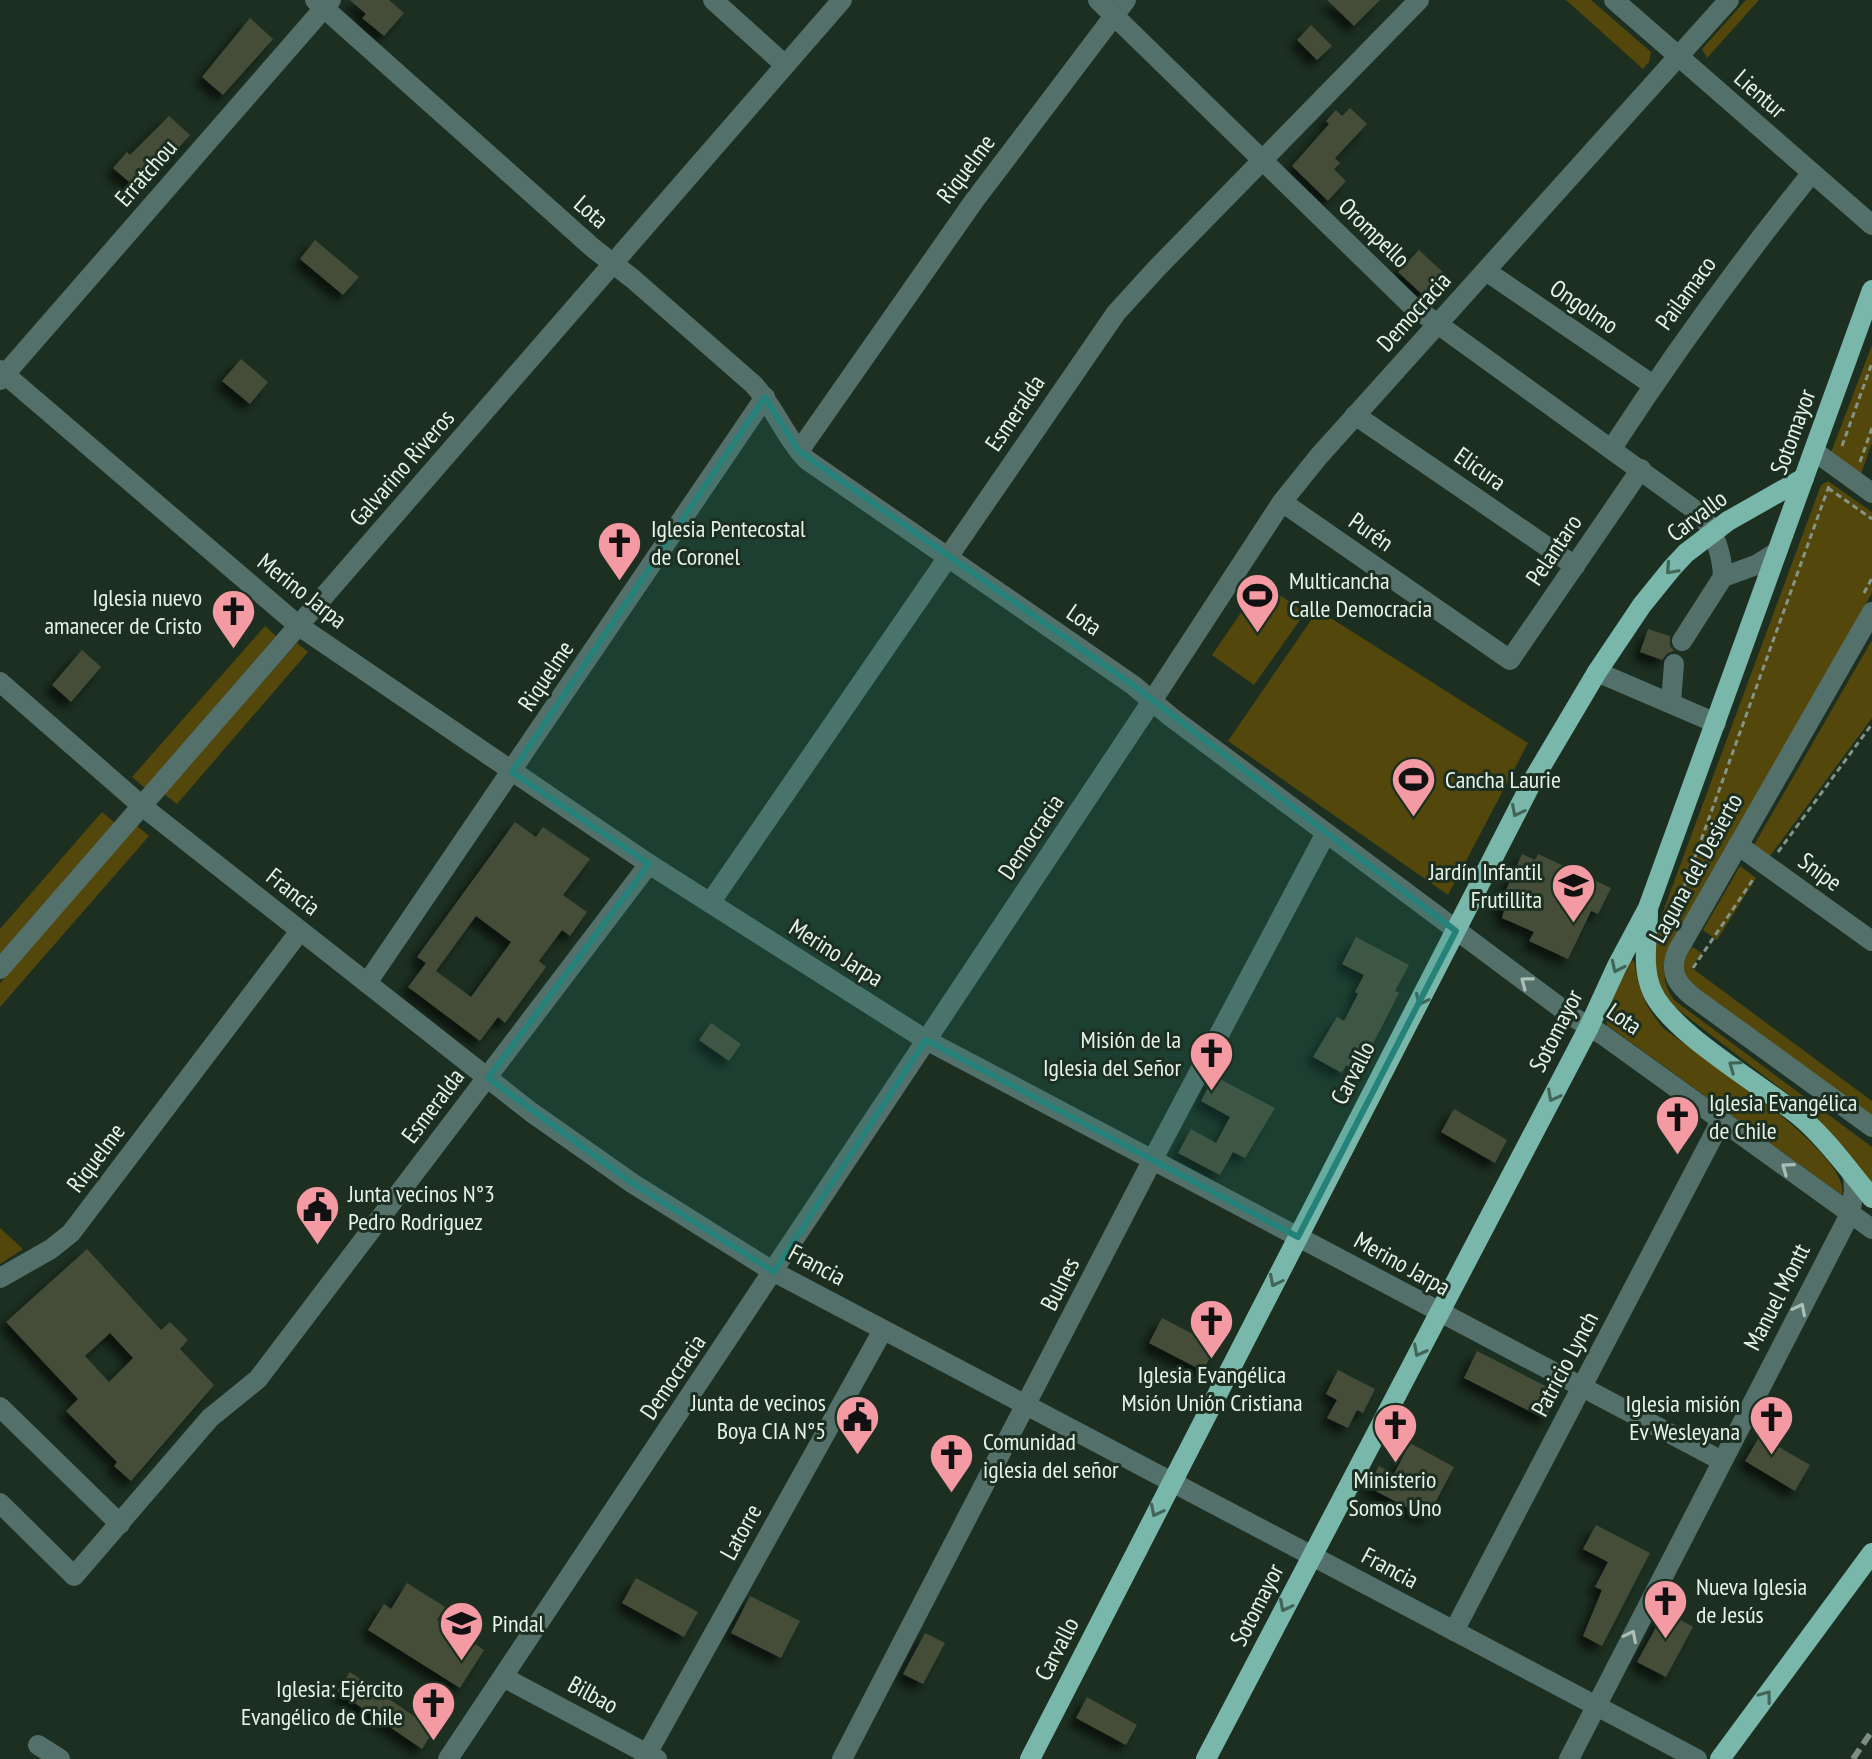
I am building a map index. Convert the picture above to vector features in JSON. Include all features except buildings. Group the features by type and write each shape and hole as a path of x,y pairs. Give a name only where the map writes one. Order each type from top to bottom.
{"main road":[{"name":"Sotomayor","path":"1206,1759 1589,1027 1648,908 1872,290"},
{"name":"Carvallo","path":"1030,1759 1533,780 1597,672 1658,585 1686,553 1713,531 1804,478"},
{"path":"1648,908 1646,966 1650,987 1662,1009 1685,1031 1807,1123 1872,1198"},
{"path":"1720,1759 1872,1553"}],"street":[{"path":"713,0 785,65"},
{"name":"Galvarino Riveros","path":"0,969 842,0"},
{"name":"Orompello","path":"1098,0 1120,7 1263,160 1410,304 1641,469 1702,515 1713,531"},
{"name":"Esmeralda","path":"710,903 1116,313 1419,0"},
{"name":"Lientur","path":"1614,0 1872,225"},
{"name":"Democracia","path":"448,1759 774,1272 1282,502 1355,415 1729,0"},
{"name":"Lota","path":"323,3 581,238 765,397 807,460 1133,685 1456,931 1872,1229"},
{"name":"Erratchou","path":"2,374 323,3"},
{"name":"Riquelme","path":"799,451 974,201 1120,7"},
{"name":"Pailamaco","path":"1612,448 1727,280 1811,174"},
{"name":"Ongolmo","path":"1486,271 1653,385"},
{"name":"Merino Jarpa","path":"2,374 299,626 649,864 926,1040 1722,1461"},
{"name":"Riquelme","path":"367,983 765,397"},
{"name":"Elicura","path":"1355,415 1575,566"},
{"path":"1814,451 1862,480"},
{"name":"Pelantaro","path":"1510,660 1641,469"},
{"name":"Purén","path":"1282,502 1510,660"},
{"path":"1682,641 1723,577 1723,560 1713,531"},
{"path":"1723,577 1756,565 1777,552"},
{"name":"Laguna del Desierto","path":"1872,612 1673,963 1675,977 1693,997 1872,1127"},
{"path":"1671,702 1674,664"},
{"path":"1597,672 1716,723"},
{"name":"Francia","path":"0,682 142,806 488,1078 570,1141 632,1183 774,1272 1697,1759"},
{"name":"Bulnes","path":"842,1759 1326,833"},
{"name":"Snipe","path":"1738,845 1871,938"},
{"name":"Esmeralda","path":"0,1503 74,1576 216,1412 258,1379 649,864"},
{"name":"Riquelme","path":"0,1278 51,1249 71,1233 300,931"},
{"name":"Patricio Lynch","path":"1454,1631 1721,1121"},
{"name":"Manuel Montt","path":"1569,1759 1850,1214 1853,1175"},
{"name":"Latorre","path":"649,1757 883,1330"},
{"path":"0,1407 120,1524"},
{"name":"Bilbao","path":"503,1677 649,1757"},
{"path":"38,1745 60,1759"}],"path":[{"path":"1842,446 1872,363"},
{"path":"1828,488 1862,480 1872,428"},
{"path":"1828,488 1872,519"},
{"path":"1670,926 1828,488"},
{"path":"1692,971 1763,863 1776,854 1872,724"}],"highlighted area":[{"path":"765,397 799,451 1133,685 1456,931 1298,1237 926,1040 774,1272 632,1183 488,1078 649,864 512,772"}],"shaded area":[{"path":"1566,0 1591,0 1651,52 1649,62 1643,69"},
{"path":"1746,0 1759,0 1707,58 1702,49"},
{"path":"1872,345 1872,442 1860,477 1827,463"},
{"path":"1828,481 1872,512 1872,593 1666,962 1665,977 1674,1000 1872,1147 1872,1190 1823,1127 1797,1101 1668,1002 1655,984 1653,941 1658,925 1821,485"},
{"name":"Multicancha Calle Democracia","path":"1262,582 1305,613 1254,685 1212,655"},
{"name":"Cancha Laurie","path":"1318,610 1528,743 1448,895 1228,741"},
{"path":"265,626 276,636 145,788 132,777"},
{"path":"1872,640 1872,718 1770,856 1754,845"},
{"path":"297,643 308,652 177,804 164,794"},
{"path":"102,812 115,823 0,955 0,929"},
{"path":"137,826 149,836 0,1007 0,983"},
{"path":"1740,866 1756,878 1717,940 1703,930"},
{"path":"1692,947 1702,953 1692,968 1872,1101 1872,1117 1684,980 1682,963"},
{"path":"1631,959 1635,963 1644,998 1664,1029 1770,1106 1799,1131 1839,1177 1842,1195 1607,1025 1606,1014"},
{"path":"0,1228 23,1249 0,1264"}],"railway":[{"path":"1853,1759 1872,1731"}],"place":[{"name":"Iglesia Pentecostal de Coronel","path":"620,582"},
{"name":"Multicancha Calle Democracia","path":"1258,634"},
{"name":"Iglesia nuevo amanecer de Cristo","path":"233,651"},
{"name":"Cancha Laurie","path":"1414,819"},
{"name":"Jardín Infantil Frutillita","path":"1573,925"},
{"name":"Misión de la Iglesia del Señor","path":"1212,1093"},
{"name":"Iglesia Evangélica de Chile","path":"1678,1156"},
{"name":"Junta vecinos N°3 Pedro Rodriguez","path":"317,1247"},
{"name":"Iglesia Evangélica Msión Unión Cristiana","path":"1212,1360"},
{"name":"Junta de vecinos Boya CIA N°5","path":"857,1456"},
{"name":"Iglesia misión Ev Wesleyana","path":"1771,1457"},
{"name":"Ministerio Somos Uno","path":"1395,1465"},
{"name":"Comunidad iglesia del señor","path":"952,1495"},
{"name":"Nueva Iglesia de Jesús","path":"1665,1640"},
{"name":"Pindal","path":"461,1663"},
{"name":"Iglesia: Ejército Evangélico de Chile","path":"434,1742"}]}
